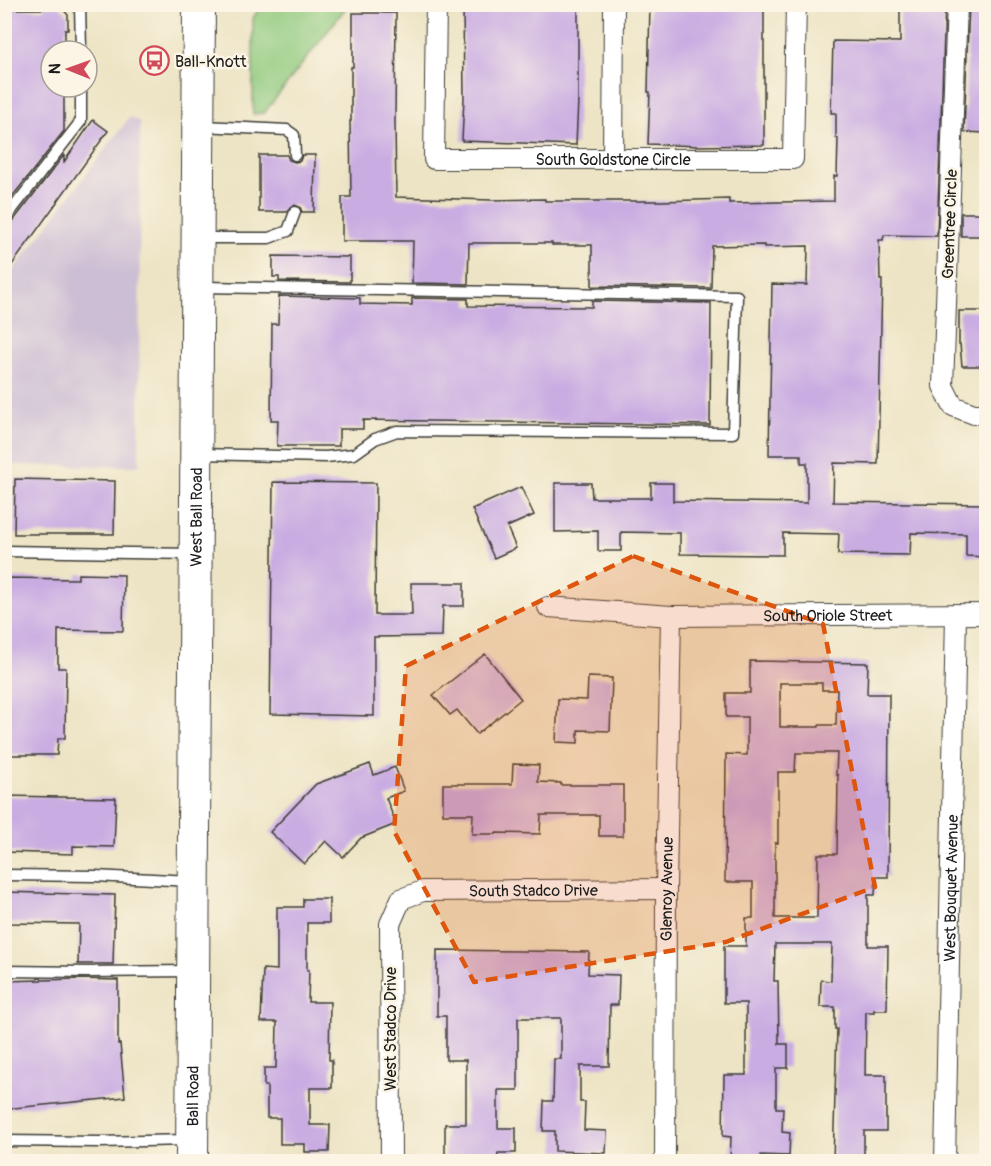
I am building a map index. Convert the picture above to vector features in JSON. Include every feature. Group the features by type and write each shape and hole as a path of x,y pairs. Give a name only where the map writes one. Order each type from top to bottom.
{"main road":[{"name":"West Ball Road","path":"193,1031 199,4"},
{"name":"Ball Road","path":"192,1151 193,1031"}],"street":[{"name":"South Goldstone Circle","path":"436,4 434,159 794,159 796,4"},
{"path":"613,159 614,4"},
{"name":"Greentree Circle","path":"957,4 943,386 953,406 974,414 987,414"},
{"name":"South Oriole Street","path":"548,607 671,616 987,614"},
{"name":"West Bouquet Avenue","path":"945,1161 956,614"},
{"name":"Glenroy Avenue","path":"665,1161 666,889 671,616"},
{"name":"South Stadco Drive","path":"401,899 423,891 666,889"},
{"name":"West Stadco Drive","path":"391,1161 390,924 401,899"}],"lane":[{"path":"80,4 81,39"},
{"path":"4,220 81,121 81,99"},
{"path":"199,126 287,130 294,135 295,155"},
{"path":"198,238 269,238 288,231 295,212"},
{"path":"197,454 326,458 354,454 375,439 397,431 733,433 737,296 198,287"},
{"path":"4,551 196,554"},
{"path":"4,875 95,876 194,881"},
{"path":"4,971 194,971"},
{"path":"4,1141 99,1142 192,1151"}],"highlighted area":[{"path":"633,556 823,624 875,887 726,942 474,982 394,831 406,666"}],"shaded area":[{"path":"130,117 140,122 139,466 5,465 5,281"}],"green space":[{"path":"262,5 348,5 264,113 253,114 253,18"}],"building":[{"path":"463,4 578,4 576,145 462,141"},
{"path":"650,4 764,4 764,145 648,144"},
{"path":"900,4 945,4 937,236 884,235 883,240 879,240 880,280 882,280 878,464 834,463 833,502 987,504 987,557 966,556 966,534 911,533 910,555 838,554 839,534 783,533 783,555 680,554 680,533 621,532 621,551 598,551 598,531 555,532 555,483 591,483 592,498 651,498 651,483 673,483 673,501 807,503 807,463 801,463 801,455 769,455 772,284 807,285 808,246 712,246 711,288 592,286 592,245 469,243 468,284 412,283 413,241 342,241 342,197 351,197 350,121 353,13 396,13 396,197 545,199 545,201 729,199 729,203 834,201 838,138 836,138 836,113 831,113 833,41 900,42"},
{"path":"969,4 987,4 987,133 964,132"},
{"path":"44,6 60,6 68,15 68,30 65,30 65,39 39,39 39,99 64,99 64,131 4,207 4,9 44,9"},
{"path":"93,120 108,131 4,276 4,227 10,225 64,155 64,162"},
{"path":"259,155 287,155 289,160 295,162 300,161 302,155 315,155 314,212 302,212 300,207 294,205 287,212 259,212"},
{"path":"961,213 987,213 987,236 961,236"},
{"path":"273,256 350,257 350,282 279,281 279,277 273,277"},
{"path":"279,296 360,298 360,304 412,305 412,298 468,299 468,306 592,307 592,301 711,303 710,425 363,420 363,429 339,429 339,446 277,446 278,420 271,420 272,324 278,324"},
{"path":"959,311 987,311 987,366 962,366"},
{"path":"15,479 115,481 114,534 14,534"},
{"path":"273,482 376,483 375,615 412,615 411,583 464,583 464,606 443,606 442,636 374,637 374,716 270,714"},
{"path":"521,487 534,515 507,527 516,548 494,558 472,509"},
{"path":"78,574 124,575 123,631 58,630 58,668 66,668 65,738 58,738 57,755 4,755 4,578 78,579"},
{"path":"485,654 521,699 477,734 457,710 450,715 433,695"},
{"path":"750,661 868,663 867,694 889,694 888,877 876,877 875,895 868,895 868,946 888,946 887,1010 866,1012 865,1075 886,1075 886,1131 864,1131 864,1161 833,1161 837,1029 835,1029 835,1007 820,1007 821,980 831,981 832,944 775,944 774,981 778,981 779,1044 788,1044 788,1068 776,1068 776,1108 783,1108 782,1132 790,1133 789,1156 761,1155 761,1161 730,1161 731,1137 723,1136 724,1075 746,1075 746,1003 724,1003 724,946 746,946 746,918 753,918 753,882 725,882 726,754 747,755 747,717 726,717 726,693 750,693","holes":["780,683 822,683 822,690 837,690 836,725 780,727","796,753 837,753 837,854 818,854 817,918 775,918 778,772 795,772"]},
{"path":"588,677 612,678 610,731 578,730 578,743 556,742 558,699 587,700"},
{"path":"370,764 374,775 395,767 404,791 386,798 396,824 361,838 343,857 326,841 304,864 270,832 316,784"},
{"path":"513,764 539,765 538,782 561,783 561,785 623,785 623,836 599,836 599,815 541,815 540,834 472,834 473,814 443,814 443,784 512,784"},
{"path":"4,796 116,798 114,847 73,846 73,854 4,852"},
{"path":"4,892 115,895 113,964 78,964 79,924 4,923"},
{"path":"303,899 329,899 329,923 307,923 307,970 309,970 308,1002 330,1002 329,1060 332,1060 332,1088 310,1088 310,1125 330,1125 329,1152 305,1152 305,1144 280,1144 280,1118 267,1118 267,1086 264,1086 264,1068 276,1068 277,1022 261,1022 263,969 277,970 277,907 303,907"},
{"path":"437,950 589,952 588,974 619,975 618,1005 610,1005 609,1066 580,1066 580,1102 585,1102 584,1130 607,1131 606,1153 555,1151 555,1131 543,1131 544,1101 553,1101 554,1059 561,1059 561,1018 518,1018 518,1090 498,1090 498,1128 516,1128 516,1153 498,1153 497,1161 445,1161 445,1124 466,1124 466,1060 446,1060 446,1016 437,1016"},
{"path":"118,980 118,1044 120,1044 125,1097 4,1109 4,981"}],"place":[{"name":"Ball-Knott","path":"154,61"}]}
